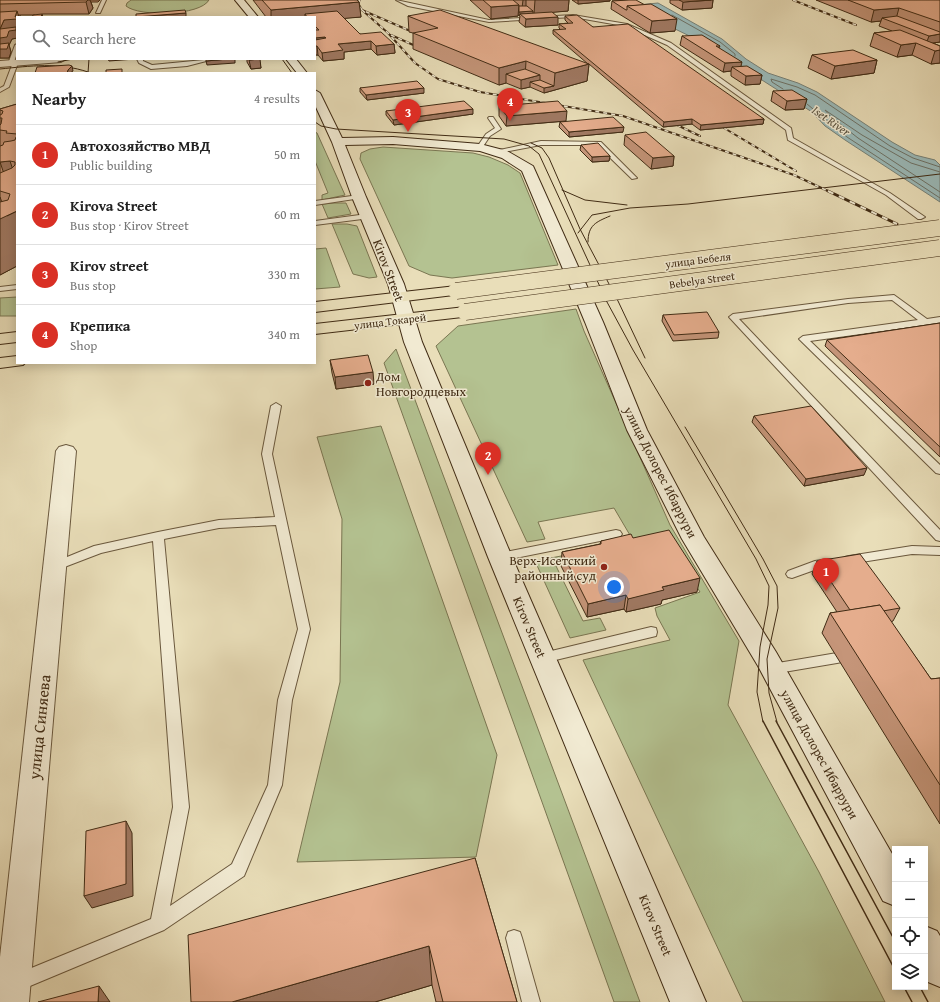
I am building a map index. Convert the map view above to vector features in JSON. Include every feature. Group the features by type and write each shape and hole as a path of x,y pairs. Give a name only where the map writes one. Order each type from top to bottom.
{"main road":[{"path":"239,0 253,16"},
{"path":"292,60 301,72"},
{"name":"Kirov Street","path":"316,96 338,142 359,198 396,284 413,342 500,557 688,1002"},
{"name":"улица Долорес Ибаррури","path":"338,142 378,139 480,147 498,151 515,159 528,169 594,322 637,430 694,538 772,669 892,885"},
{"name":"улица Бебеля","path":"456,291 940,228"},
{"name":"Bebelya Street","path":"465,312 940,248"},
{"name":"улица Токарей","path":"316,329 403,308 456,291"},
{"name":"улица Токарей","path":"316,307 403,308 465,312"},
{"path":"0,339 16,337"},
{"path":"0,363 16,361"},
{"path":"928,948 940,970"}],"street":[{"path":"0,64 51,60"},
{"name":"улица Синяева","path":"13,993 66,451"}],"lane":[{"path":"98,12 104,0"},
{"path":"398,0 416,7 489,22 573,16 625,25 669,44 788,129 790,139 888,194 921,217"},
{"path":"0,90 6,87 16,50"},
{"path":"140,60 141,62 151,68 187,64 206,60"},
{"path":"480,147 488,135 498,129 491,118"},
{"path":"498,151 542,143 599,143 634,178"},
{"path":"316,203 359,198"},
{"path":"316,223 367,216"},
{"path":"0,289 16,287"},
{"path":"925,322 894,297 848,301 733,317 940,537"},
{"path":"940,320 803,339 940,471"},
{"path":"13,993 158,924 238,870 275,785 285,700 304,630 267,454 276,406"},
{"path":"54,567 98,549 158,536 219,524 281,521"},
{"path":"500,557 616,534"},
{"path":"158,536 181,807 158,924"},
{"path":"792,574 819,564 912,550 940,551"},
{"path":"543,658 651,632"},
{"path":"772,669 837,658"},
{"path":"514,938 531,1002"}],"green space":[{"path":"131,0 209,0 203,5 194,9 182,12 156,13 133,10 126,6"},
{"path":"316,132 345,195 322,200 322,195 328,193 316,163"},
{"path":"383,147 473,153 489,157 508,165 520,173 558,265 452,278 430,275 409,266 360,159 361,153 370,149"},
{"path":"346,203 351,214 328,218 322,204"},
{"path":"332,224 357,226 377,277 369,278 353,274"},
{"path":"326,248 340,287 316,289 316,249"},
{"path":"16,297 16,316 0,316 0,298"},
{"path":"576,309 584,331 670,525 739,641 728,705 819,872 885,1002 743,1002 583,660 670,640 657,616 655,608 700,592 667,540 634,542 614,508 538,522 545,539 527,542 436,346 458,326"},
{"path":"396,349 640,1002 614,1002 384,363"},
{"path":"381,426 497,755 476,857 297,862 340,682 342,519 317,437"},
{"path":"582,552 586,559 556,566 583,621 600,618 606,630 570,638 535,561"}],"water":[{"name":"Iset River","path":"658,3 722,39 746,59 768,73 798,83 817,92 892,142 915,155 935,160 940,165 940,202 825,126 812,112 704,43 671,27 638,5"}],"building":[{"path":"0,0 88,0 86,2 0,4"},
{"path":"262,0 357,0 359,2 271,10"},
{"path":"483,0 513,0 519,5 491,7"},
{"path":"636,0 645,5 627,6 626,10 612,1"},
{"path":"679,0 711,0 683,2"},
{"path":"848,0 940,0 940,22 899,8 874,10"},
{"path":"651,4 677,19 652,21 627,6"},
{"path":"519,6 527,6 533,11 519,12"},
{"path":"185,10 186,13 148,16 136,16 136,14"},
{"path":"440,10 589,64 555,73 526,61 499,68 413,33 438,28 408,16"},
{"path":"17,11 15,17 16,19 4,20 0,29 0,12"},
{"path":"337,11 360,34 381,32 394,44 376,46 371,41 338,44 343,50 322,53 316,46 316,40 326,38 316,38 316,30 319,30 316,27 316,16 306,16 305,14"},
{"path":"552,12 558,17 526,19 520,14"},
{"path":"42,14 41,16 33,15"},
{"path":"577,15 593,27 628,24 764,119 701,125 692,119 664,122 553,30 566,29 559,24 573,23 565,16"},
{"path":"897,16 940,32 940,34 929,36 882,18"},
{"path":"16,27 16,30 9,31 7,37 0,38 0,29"},
{"path":"900,30 940,46 940,50 935,51 916,43 901,45 874,33"},
{"path":"702,35 720,46 716,46 742,62 725,63 682,36"},
{"path":"9,43 7,49 0,49 0,44"},
{"path":"853,50 877,60 835,66 812,55"},
{"path":"72,66 67,72 35,72 37,67"},
{"path":"747,66 762,75 746,76 732,67"},
{"path":"122,69 122,72 106,72 106,70"},
{"path":"525,69 540,75 521,80 506,74"},
{"path":"540,80 554,86 544,88 530,82"},
{"path":"417,81 424,88 366,95 360,88"},
{"path":"792,90 807,99 787,101 773,91"},
{"path":"464,101 473,109 393,120 386,111"},
{"path":"558,101 567,111 507,116 499,106"},
{"path":"16,104 16,134 6,133 7,131 0,130 2,118 0,118 0,115 3,111 0,109"},
{"path":"613,117 624,127 569,132 560,122"},
{"path":"646,132 674,156 653,158 625,135"},
{"path":"16,137 16,211 0,219 0,202 8,200 10,194 0,191 0,173 12,168 15,165 15,162 0,162 0,146 3,145 4,142 15,140"},
{"path":"598,143 610,156 592,157 581,145"},
{"path":"707,312 719,332 674,335 663,315"},
{"path":"940,323 940,447 827,340"},
{"path":"368,355 373,372 335,377 330,360"},
{"path":"811,406 867,468 806,479 754,416"},
{"path":"669,530 700,578 662,587 664,590 628,599 626,595 588,604 562,552 601,544 601,541 631,534 633,538"},
{"path":"860,554 900,608 883,611 880,605 850,610 817,561"},
{"path":"880,605 931,679 940,678 940,785 830,613"},
{"path":"126,821 126,884 84,896 86,831"},
{"path":"475,858 517,1002 443,1002 429,946 232,1002 191,1002 188,935"},
{"path":"99,986 98,1002 38,1002"}],"tram line":[{"path":"58,62 68,60"},
{"path":"88,72 89,60"},
{"path":"283,60 291,72"},
{"path":"0,69 55,66 88,72"},
{"path":"316,123 321,126 336,129 504,139 529,146 539,154 607,302 633,350 756,559 769,586 768,605 760,647 757,692 763,722"},
{"path":"531,143 542,148 549,158 563,191"},
{"path":"580,230 592,215 630,208 688,204 940,174"},
{"path":"563,191 585,200 627,205"},
{"path":"563,191 580,230"},
{"path":"588,242 588,236 591,228 597,222 610,216"},
{"path":"580,230 618,301 645,358"},
{"path":"685,427 763,559 777,586 778,608 767,659 769,693 777,722"},
{"path":"763,721 892,964"},
{"path":"776,721 892,935"},
{"path":"906,990 912,1002"},
{"path":"922,990 928,1002"}],"railway":[{"path":"360,0 358,3 362,10"},
{"path":"793,0 856,25"},
{"path":"362,10 408,30"},
{"path":"362,10 388,33 415,63 438,79 480,92 623,116 794,175 830,192"},
{"path":"391,35 420,48"},
{"path":"677,125 700,136"},
{"path":"724,128 796,171"},
{"path":"828,191 897,224"}],"place":[{"name":"Крепика","path":"510,121"},
{"name":"Kirov street","path":"408,132"},
{"name":"Дом Новгородцевых","path":"368,383"},
{"name":"Kirova Street","path":"488,475"},
{"name":"Верх-Исетский районный суд","path":"604,567"},
{"name":"Автохозяйство МВД","path":"826,591"}]}
